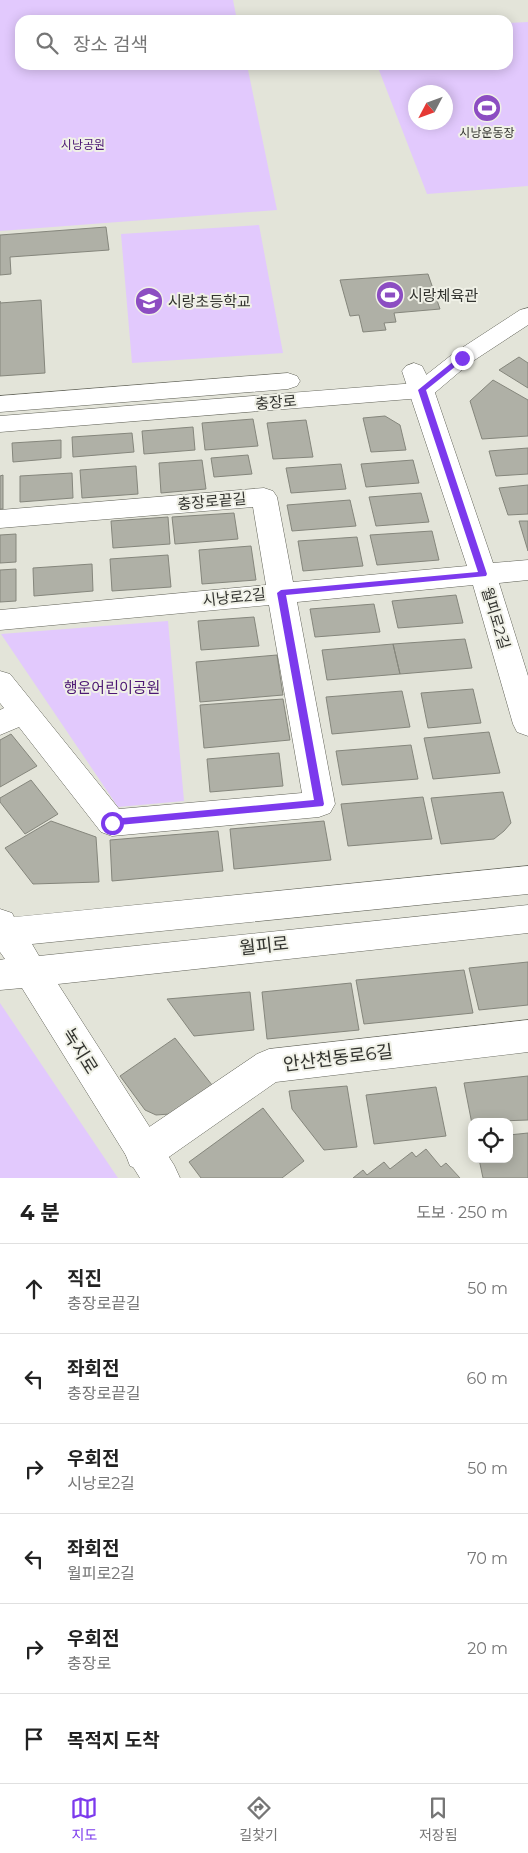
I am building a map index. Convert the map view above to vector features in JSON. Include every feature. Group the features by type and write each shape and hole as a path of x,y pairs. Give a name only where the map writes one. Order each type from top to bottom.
{"street":[{"path":"418,381 516,300 528,296"},
{"path":"418,381 462,358 528,315"},
{"name":"충장로","path":"0,404 418,381"},
{"name":"충장로","path":"0,424 418,381"},
{"name":"월피로2길","path":"418,381 483,574 528,724"},
{"name":"충장로끝길","path":"0,519 264,497 319,804 112,823 12,717 0,682"},
{"name":"시낭로2길","path":"0,620 528,570"},
{"path":"2,929 528,880"},
{"name":"월피로","path":"15,973 528,919"},
{"name":"녹지로","path":"2,929 15,973 152,1166"},
{"name":"안산천동로6길","path":"152,1166 269,1066 528,1036"}],"green space":[{"name":"시낭공원","path":"0,0 233,0 236,15 15,15 15,70 248,70 277,210 0,231"},
{"name":"시낭운동장","path":"528,22 528,186 427,194 379,70 513,70 513,23"},
{"path":"259,225 283,353 132,363 121,234"},
{"name":"행운어린이공원","path":"168,621 184,801 118,807 1,634"},
{"path":"0,1003 118,1178 0,1178"}],"building":[{"path":"106,227 109,250 10,257 11,274 0,275 0,235"},
{"name":"시랑체육관","path":"428,274 440,309 394,313 396,322 384,323 386,330 363,332 359,315 350,316 340,280"},
{"path":"41,300 45,373 0,376 0,303"},
{"path":"519,357 528,363 528,388 499,370"},
{"path":"493,380 528,400 528,436 482,439 470,401"},
{"path":"385,416 400,425 406,450 371,452 363,418"},
{"path":"253,419 258,446 205,450 202,423"},
{"path":"306,420 313,457 273,459 267,423"},
{"path":"193,427 195,450 144,454 142,431"},
{"path":"132,433 134,452 73,457 72,437"},
{"path":"61,440 61,458 13,462 12,443"},
{"path":"528,448 528,474 496,476 489,451"},
{"path":"248,455 252,474 214,477 211,458"},
{"path":"202,460 206,489 161,493 159,463"},
{"path":"413,460 419,483 366,487 361,464"},
{"path":"341,464 346,489 291,493 286,468"},
{"path":"136,466 138,494 82,498 80,470"},
{"path":"72,473 73,498 20,502 20,476"},
{"path":"3,475 3,509 0,509 0,476"},
{"path":"528,485 528,514 508,515 499,488"},
{"path":"421,493 429,522 376,526 369,497"},
{"path":"350,500 356,526 292,531 287,505"},
{"path":"234,513 238,539 175,544 172,517"},
{"path":"168,517 170,544 113,548 111,521"},
{"path":"519,521 528,521 528,551"},
{"path":"432,531 439,560 377,565 370,535"},
{"path":"16,534 16,562 0,563 0,535"},
{"path":"357,537 363,566 303,571 298,541"},
{"path":"251,546 256,580 202,584 199,550"},
{"path":"168,555 171,587 112,591 110,559"},
{"path":"92,564 93,591 34,596 33,568"},
{"path":"16,569 16,601 0,602 0,570"},
{"path":"456,595 463,623 398,628 392,601"},
{"path":"374,604 380,632 315,637 310,609"},
{"path":"254,617 259,646 201,650 198,621"},
{"path":"465,639 472,668 400,674 393,644"},
{"path":"393,644 400,674 327,680 322,650"},
{"path":"277,655 283,695 200,702 196,662"},
{"path":"473,689 481,723 428,728 421,693"},
{"path":"402,691 410,727 332,734 326,697"},
{"path":"283,699 290,740 204,748 200,705"},
{"path":"489,732 500,773 433,779 424,738"},
{"path":"11,734 37,766 0,787 0,740"},
{"path":"411,745 418,779 342,785 336,751"},
{"path":"279,753 283,786 210,792 207,759"},
{"path":"31,780 58,814 25,834 0,802 0,798"},
{"path":"503,792 511,823 504,831 494,839 441,844 431,798"},
{"path":"423,797 432,839 348,846 341,804"},
{"path":"51,821 96,837 99,882 33,884 5,848"},
{"path":"324,821 331,860 234,869 230,829"},
{"path":"218,831 223,871 112,881 110,840"},
{"path":"528,962 528,1005 479,1010 469,968"},
{"path":"464,970 473,1013 364,1024 356,980"},
{"path":"351,983 359,1030 267,1039 262,992"},
{"path":"250,992 254,1030 194,1036 167,999"},
{"path":"175,1038 212,1085 170,1114 156,1115 145,1110 120,1076"},
{"path":"528,1076 528,1120 471,1118 464,1083"},
{"path":"347,1086 357,1147 324,1150 292,1109 289,1091"},
{"path":"436,1087 446,1136 374,1144 366,1095"},
{"path":"263,1108 304,1161 282,1178 201,1178 189,1162"},
{"path":"528,1133 528,1178 483,1178 480,1163 513,1163 513,1135"},
{"path":"426,1149 441,1167 446,1163 460,1178 353,1178 363,1170 367,1175 384,1162 390,1169 412,1152 416,1157"}],"place":[{"name":"시낭운동장","path":"487,108"},
{"name":"시랑체육관","path":"390,295"},
{"name":"시랑초등학교","path":"149,301"}],"route":[{"path":"112,823 319,804 281,593 483,574 422,390 462,358"}]}
